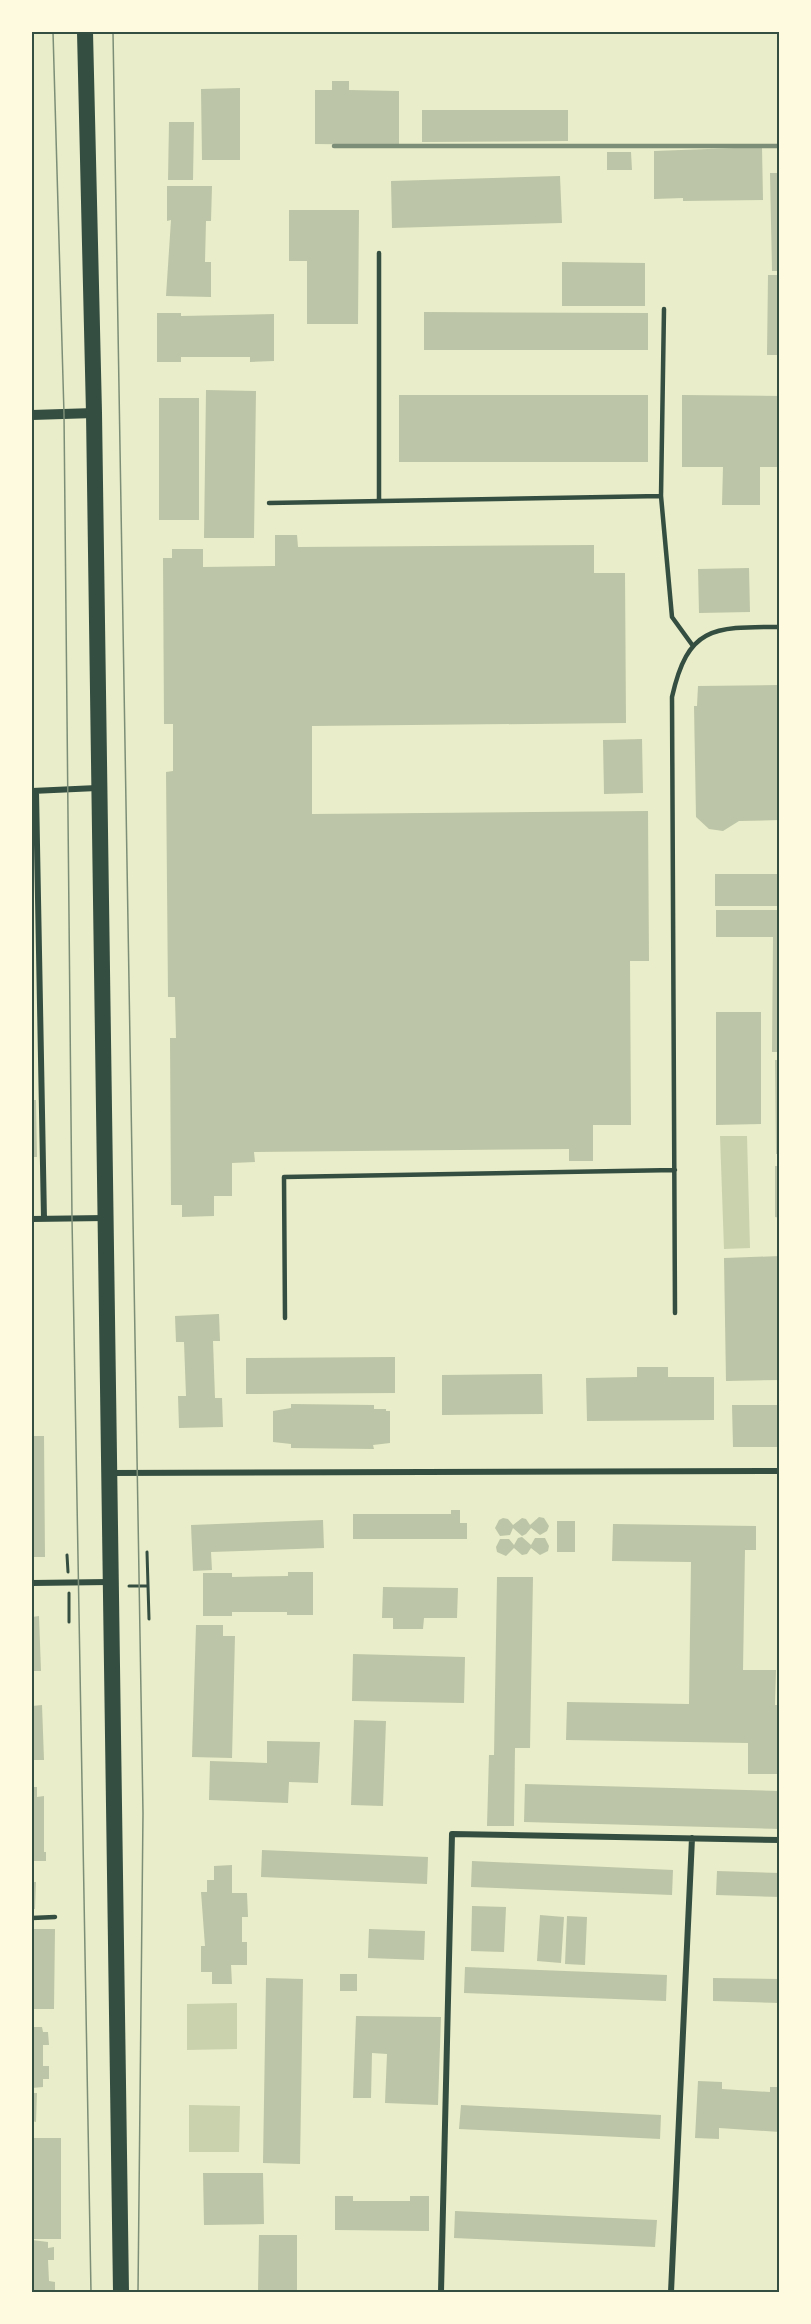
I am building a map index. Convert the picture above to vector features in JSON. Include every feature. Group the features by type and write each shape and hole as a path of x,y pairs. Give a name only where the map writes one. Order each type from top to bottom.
{"highway":[{"path":"85,32 94,413 121,2292"}],"street":[{"path":"32,414 94,413"},
{"path":"44,1219 34,791 99,788"},
{"path":"32,1219 106,1218"},
{"path":"109,1473 780,1471"},
{"path":"32,1583 111,1582"},
{"path":"441,2292 452,1833 780,1840"},
{"path":"671,2292 693,1838"}],"lane":[{"path":"379,253 379,501"},
{"path":"664,309 661,496 672,617 693,646"},
{"path":"269,503 661,496"},
{"path":"675,1313 672,697 679,667 699,638 711,632 780,627"},
{"path":"285,1318 284,1177 675,1170"},
{"path":"32,1917 55,1917"}],"path":[{"path":"147,1552 149,1619"},
{"path":"69,1587 69,1622"}],"green space":[{"path":"720,1136 747,1136 750,1248 724,1249"},
{"path":"237,2003 237,2049 187,2050 187,2004"},
{"path":"189,2105 240,2106 239,2152 189,2152"}],"building":[{"path":"332,81 349,81 349,90 399,91 399,145 315,144 315,90 332,90"},
{"path":"240,88 240,160 202,160 201,89"},
{"path":"422,110 568,110 568,141 422,142"},
{"path":"169,122 194,122 193,180 168,180"},
{"path":"762,147 763,200 654,199 654,151"},
{"path":"607,152 631,152 632,170 607,170"},
{"path":"770,173 780,173 780,271 772,271"},
{"path":"560,176 562,223 392,228 391,181"},
{"path":"167,186 212,186 211,221 206,221 205,262 211,262 211,297 166,296 171,220 167,221"},
{"path":"289,210 359,210 358,324 307,324 307,261 289,261"},
{"path":"562,262 645,263 645,306 562,306"},
{"path":"768,275 780,275 780,355 767,355"},
{"path":"424,312 648,313 648,350 424,350"},
{"path":"157,313 181,313 181,316 274,314 274,361 250,362 250,357 181,357 181,362 157,362"},
{"path":"206,390 256,391 254,538 204,538"},
{"path":"399,395 648,395 648,462 399,462"},
{"path":"682,395 780,396 780,467 760,467 760,505 722,505 723,467 682,467"},
{"path":"159,398 199,398 199,520 159,520"},
{"path":"275,535 297,535 298,547 594,545 594,573 625,573 626,723 312,726 312,814 648,811 649,961 630,961 631,1125 593,1125 593,1161 569,1161 569,1149 254,1152 255,1162 232,1163 232,1196 214,1196 214,1216 182,1217 182,1205 171,1205 170,1038 176,1038 175,997 168,997 166,772 173,771 173,724 164,724 163,558 172,558 172,549 203,549 203,567 275,566"},
{"path":"749,568 750,612 699,613 698,569"},
{"path":"780,685 780,820 739,821 723,831 709,829 696,817 694,706 697,706 698,686"},
{"path":"642,739 643,793 604,794 603,740"},
{"path":"715,874 780,874 780,906 715,906"},
{"path":"716,910 780,910 780,1052 772,1052 773,937 716,937"},
{"path":"716,1012 761,1012 761,1124 716,1125"},
{"path":"775,1060 780,1060 780,1154 776,1154"},
{"path":"32,1100 36,1100 37,1157 32,1157"},
{"path":"775,1166 780,1166 780,1218 775,1217"},
{"path":"780,1256 780,1380 726,1381 724,1258"},
{"path":"219,1314 220,1341 213,1341 215,1398 222,1398 223,1427 179,1428 178,1396 186,1396 184,1342 176,1342 175,1316"},
{"path":"395,1357 395,1393 246,1394 246,1358"},
{"path":"637,1367 668,1367 668,1377 714,1377 714,1420 587,1421 586,1378 637,1377"},
{"path":"542,1374 543,1414 442,1415 442,1375"},
{"path":"291,1404 374,1405 374,1409 386,1409 390,1411 390,1443 373,1445 374,1449 291,1448 291,1444 273,1442 273,1411 291,1408"},
{"path":"732,1405 780,1405 780,1447 733,1447"},
{"path":"32,1436 44,1436 45,1557 32,1557"},
{"path":"451,1510 460,1510 460,1523 467,1523 467,1539 353,1539 353,1514 451,1514"},
{"path":"539,1517 544,1518 549,1526 547,1531 540,1535 531,1528 522,1536 513,1528 510,1535 500,1536 495,1528 499,1520 503,1518 508,1519 513,1525 522,1518 526,1519 530,1525"},
{"path":"323,1520 324,1548 211,1552 212,1570 193,1571 191,1525"},
{"path":"557,1521 575,1521 575,1552 557,1552"},
{"path":"613,1524 756,1526 756,1550 745,1550 743,1670 776,1670 775,1705 780,1705 780,1774 748,1774 748,1743 566,1740 567,1702 689,1704 691,1562 612,1561"},
{"path":"522,1537 531,1545 535,1538 545,1538 549,1546 548,1551 540,1555 531,1548 527,1554 522,1555 514,1548 506,1556 497,1552 496,1547 500,1539 509,1539 514,1545 518,1538"},
{"path":"288,1572 313,1572 313,1615 287,1615 287,1612 232,1612 232,1616 203,1616 203,1573 232,1573 232,1577 288,1576"},
{"path":"497,1577 533,1577 530,1748 515,1748 514,1826 487,1826 489,1755 494,1755"},
{"path":"383,1587 458,1588 457,1618 424,1618 423,1629 393,1629 393,1618 382,1618"},
{"path":"39,1616 41,1671 32,1671 32,1617"},
{"path":"196,1625 223,1625 223,1636 235,1636 232,1758 192,1757"},
{"path":"353,1654 465,1657 464,1703 352,1701"},
{"path":"42,1705 44,1760 32,1760 32,1706"},
{"path":"354,1720 386,1721 383,1806 351,1805"},
{"path":"267,1741 320,1742 318,1783 289,1782 288,1803 209,1800 210,1761 267,1763"},
{"path":"525,1784 780,1791 780,1829 524,1822"},
{"path":"32,1787 37,1787 37,1797 44,1796 46,1861 32,1861"},
{"path":"262,1850 428,1857 427,1884 261,1877"},
{"path":"472,1861 673,1870 672,1895 471,1887"},
{"path":"232,1865 232,1893 247,1893 248,1917 242,1917 242,1942 247,1942 247,1965 231,1965 232,1984 212,1984 212,1972 201,1972 201,1946 205,1946 201,1892 207,1892 207,1880 214,1880 214,1866"},
{"path":"717,1871 780,1873 780,1897 716,1895"},
{"path":"32,1882 36,1882 35,1909 32,1909"},
{"path":"472,1906 506,1907 504,1952 471,1951"},
{"path":"540,1915 564,1917 561,1963 537,1961"},
{"path":"567,1916 587,1917 585,1965 565,1964"},
{"path":"32,1929 55,1929 54,2009 32,2009"},
{"path":"369,1929 425,1931 424,1960 368,1958"},
{"path":"465,1967 667,1975 666,2001 464,1993"},
{"path":"340,1974 357,1974 357,1991 340,1991"},
{"path":"266,1978 303,1979 300,2164 263,2163"},
{"path":"713,1978 780,1979 780,2003 713,2001"},
{"path":"356,2016 441,2017 438,2105 385,2103 387,2054 372,2053 371,2098 353,2098"},
{"path":"32,2027 42,2027 43,2032 48,2032 49,2045 43,2045 43,2066 49,2066 49,2079 43,2079 43,2087 32,2088"},
{"path":"698,2081 722,2082 722,2089 770,2092 770,2087 780,2087 780,2132 719,2128 719,2139 695,2138"},
{"path":"32,2093 37,2093 36,2122 32,2121"},
{"path":"461,2105 661,2115 660,2139 459,2129"},
{"path":"32,2138 61,2138 61,2239 32,2239"},
{"path":"203,2173 263,2173 264,2224 204,2225"},
{"path":"335,2196 353,2196 353,2201 410,2201 410,2196 429,2196 429,2231 335,2230"},
{"path":"455,2211 657,2220 655,2247 454,2238"},
{"path":"259,2235 297,2235 297,2292 258,2292"},
{"path":"32,2240 48,2242 48,2248 54,2247 54,2260 48,2260 49,2281 55,2282 55,2292 32,2292"}],"tram line":[{"path":"53,32 64,414 72,1218 91,2292"},
{"path":"113,32 143,1813 138,2292"}],"railway":[{"path":"334,146 780,146"}]}
